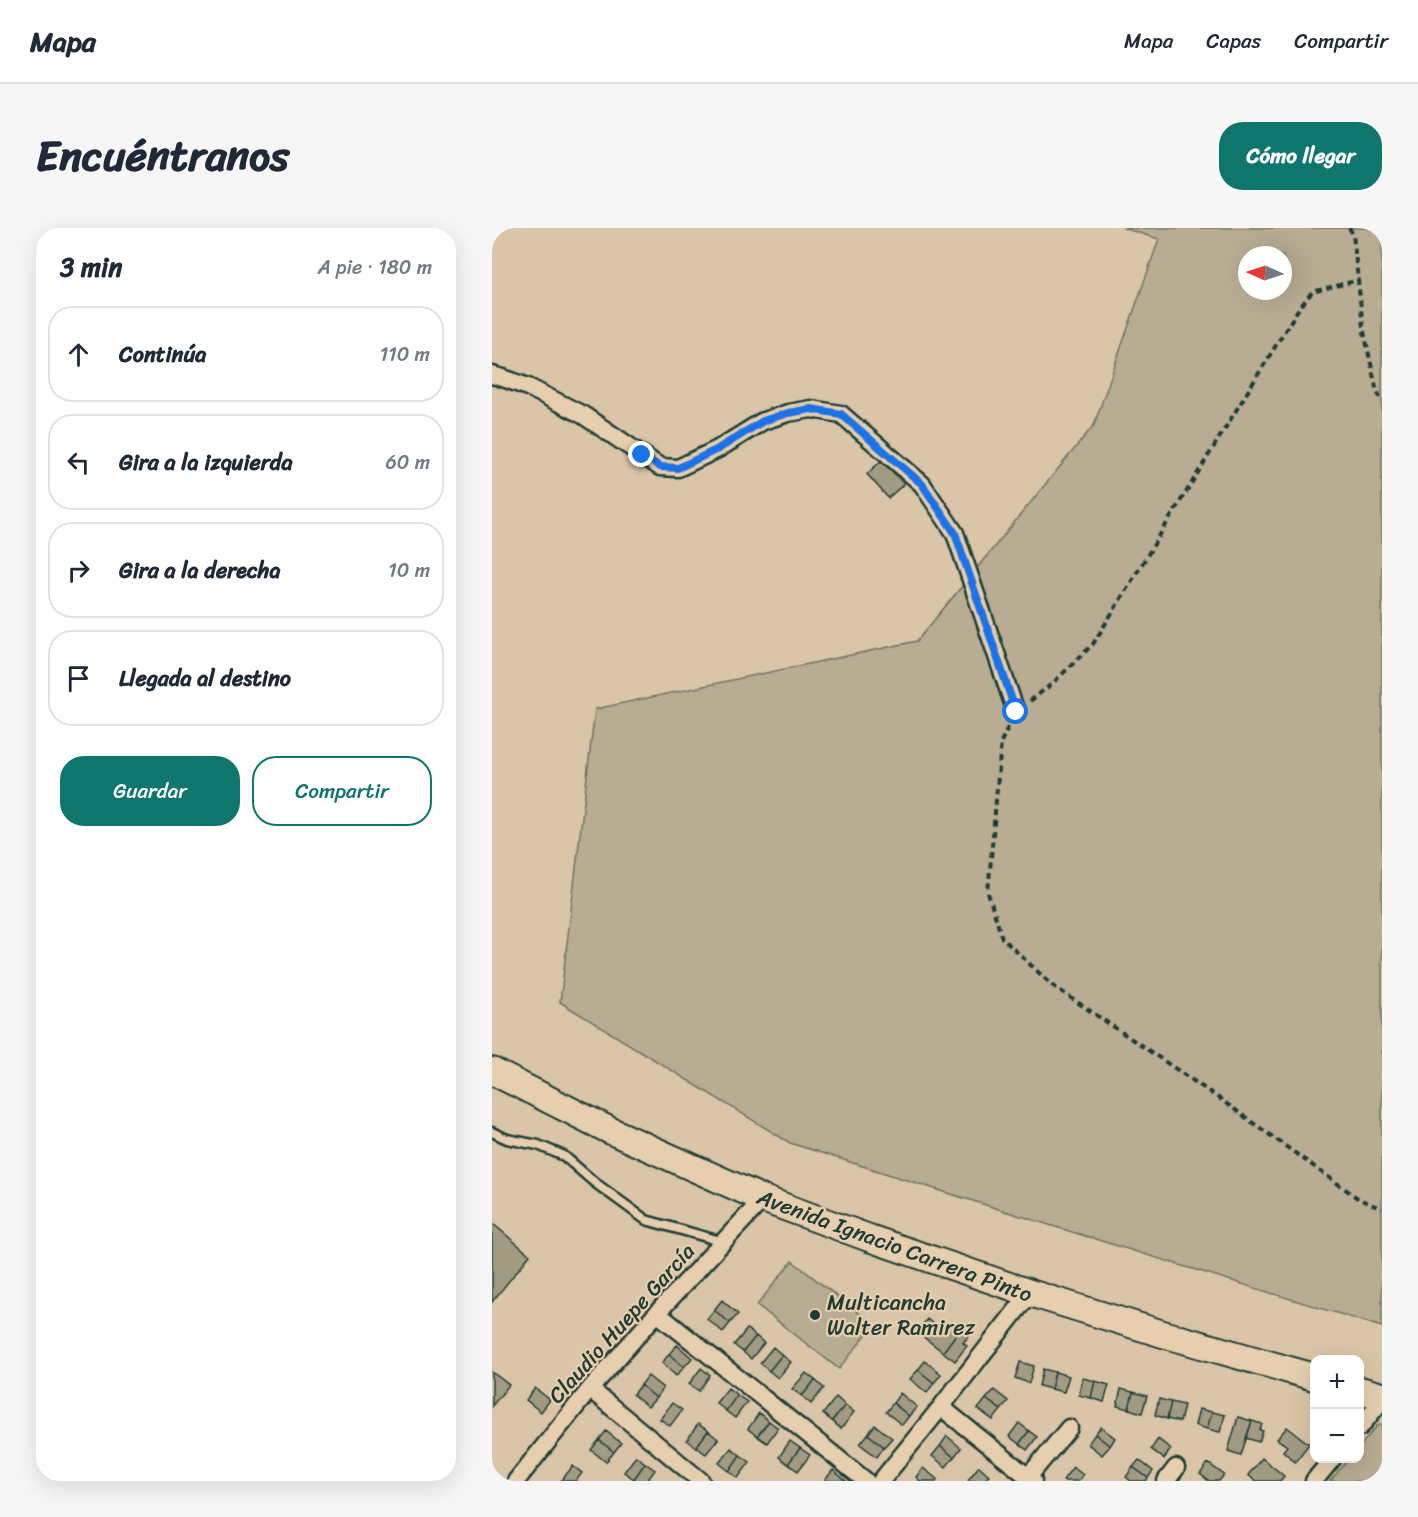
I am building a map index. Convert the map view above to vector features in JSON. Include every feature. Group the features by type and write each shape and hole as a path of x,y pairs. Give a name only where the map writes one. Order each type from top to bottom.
{"main road":[{"name":"Avenida Ignacio Carrera Pinto","path":"492,1071 609,1130 764,1199 1030,1293 1310,1376"},
{"path":"1364,1392 1382,1398"}],"street":[{"path":"492,375 528,387 583,415 660,467 678,468 718,449 763,421 788,413 811,409 841,414 922,484 955,533 1016,712"},
{"name":"Claudio Huepe García","path":"517,1481 590,1389 764,1199"},
{"path":"881,1481 1030,1293"},
{"path":"657,1314 866,1481"},
{"path":"590,1389 701,1481"},
{"path":"1364,1420 1382,1398"},
{"path":"941,1407 1031,1479 1069,1428"},
{"path":"1314,1481 1329,1463"}],"lane":[{"path":"492,1132 538,1145 564,1156 594,1182 646,1220 724,1242"}],"path":[{"path":"1349,228 1353,234 1363,327 1377,392 1382,400"},
{"path":"1359,280 1312,292 1297,311 1093,644 1053,683 1016,712 1001,742 988,892 1002,938 1052,985 1220,1099 1359,1199 1382,1209"}],"shaded area":[{"path":"1123,228 1382,228 1382,1327 790,1143 560,1002 595,709 917,641 1094,425 1159,239"},
{"name":"Multicancha Walter Ramirez","path":"792,1261 874,1325 839,1369 757,1305"},
{"path":"1382,1424 1382,1481 1330,1481 1346,1463 1364,1463 1364,1441 1377,1426"}],"building":[{"path":"882,460 904,484 888,498 867,474"},
{"path":"492,1223 530,1255 492,1302"},
{"path":"722,1300 738,1314 730,1323 714,1310"},
{"path":"714,1310 730,1323 723,1332 707,1319"},
{"path":"927,1319 943,1332 951,1322 960,1329 943,1352 917,1332"},
{"path":"747,1329 756,1336 743,1352 734,1345"},
{"path":"960,1329 969,1336 963,1343 967,1346 955,1361 943,1352"},
{"path":"756,1336 764,1343 751,1359 743,1352"},
{"path":"677,1345 692,1358 684,1367 669,1354"},
{"path":"773,1347 782,1355 769,1371 760,1363"},
{"path":"669,1354 684,1367 676,1376 662,1363"},
{"path":"782,1355 791,1362 778,1378 769,1371"},
{"path":"925,1361 941,1374 934,1383 918,1370"},
{"path":"1020,1362 1034,1366 1029,1383 1015,1378"},
{"path":"701,1368 710,1375 699,1391 689,1384"},
{"path":"1043,1369 1055,1372 1051,1389 1039,1386"},
{"path":"918,1370 934,1383 927,1393 910,1379"},
{"path":"492,1372 509,1385 492,1406"},
{"path":"1055,1372 1069,1376 1064,1392 1051,1389"},
{"path":"806,1373 815,1380 802,1396 792,1389"},
{"path":"648,1376 663,1388 656,1398 641,1385"},
{"path":"1083,1378 1095,1381 1091,1398 1079,1395"},
{"path":"815,1380 824,1388 811,1404 802,1396"},
{"path":"1095,1381 1109,1385 1104,1402 1091,1398"},
{"path":"641,1385 656,1398 648,1407 633,1395"},
{"path":"535,1388 550,1400 541,1412 526,1400"},
{"path":"728,1388 737,1395 726,1411 716,1403"},
{"path":"1121,1389 1133,1392 1129,1409 1117,1406"},
{"path":"994,1390 1008,1401 1001,1410 986,1399"},
{"path":"1133,1392 1147,1396 1142,1413 1129,1409"},
{"path":"900,1393 917,1407 909,1416 893,1403"},
{"path":"737,1395 747,1402 735,1418 726,1411"},
{"path":"836,1397 845,1405 832,1421 823,1414"},
{"path":"986,1399 1001,1410 993,1420 978,1409"},
{"path":"1159,1399 1171,1402 1167,1419 1155,1415"},
{"path":"1171,1402 1184,1405 1180,1422 1167,1419"},
{"path":"672,1403 682,1410 670,1426 660,1419"},
{"path":"893,1403 909,1416 902,1425 886,1412"},
{"path":"845,1405 854,1412 841,1429 832,1421"},
{"path":"1199,1409 1212,1412 1207,1429 1195,1425"},
{"path":"1212,1412 1225,1415 1220,1432 1207,1429"},
{"path":"759,1413 769,1421 757,1436 748,1429"},
{"path":"1238,1417 1252,1421 1241,1455 1228,1451"},
{"path":"769,1421 778,1428 767,1443 757,1436"},
{"path":"1252,1421 1262,1424 1260,1430 1263,1431 1259,1442 1246,1438"},
{"path":"1019,1423 1029,1431 1019,1444 1009,1436"},
{"path":"698,1424 708,1431 696,1447 687,1440"},
{"path":"875,1425 892,1438 884,1447 868,1434"},
{"path":"1101,1427 1115,1438 1110,1446 1095,1434"},
{"path":"1287,1427 1309,1444 1295,1462 1283,1451 1287,1446 1277,1439"},
{"path":"606,1431 621,1443 614,1452 599,1440"},
{"path":"708,1431 718,1439 706,1454 696,1447"},
{"path":"1029,1431 1037,1437 1027,1450 1019,1444"},
{"path":"868,1434 884,1447 877,1457 860,1444"},
{"path":"1095,1434 1110,1446 1102,1455 1088,1444"},
{"path":"947,1436 961,1448 954,1457 940,1446"},
{"path":"1158,1439 1171,1449 1164,1459 1151,1449"},
{"path":"599,1440 614,1452 606,1462 591,1450"},
{"path":"790,1441 800,1448 788,1464 779,1457"},
{"path":"940,1446 954,1457 946,1467 932,1456"},
{"path":"731,1448 740,1455 729,1471 719,1463"},
{"path":"800,1448 810,1455 798,1471 788,1464"},
{"path":"740,1455 750,1462 738,1478 729,1471"},
{"path":"636,1456 645,1463 634,1479 624,1472"},
{"path":"1262,1458 1284,1476 1280,1481 1256,1481 1248,1475"},
{"path":"1139,1460 1153,1471 1148,1478 1133,1467"},
{"path":"645,1463 655,1470 647,1481 637,1481 634,1479"},
{"path":"1208,1463 1224,1475 1219,1481 1209,1481 1200,1474"},
{"path":"573,1466 582,1473 576,1481 561,1481"},
{"path":"979,1466 989,1475 984,1481 968,1480"},
{"path":"1073,1467 1083,1475 1078,1481 1063,1480"},
{"path":"1133,1467 1148,1478 1146,1481 1131,1481 1126,1477"},
{"path":"923,1468 937,1479 936,1481 920,1481 916,1477"},
{"path":"833,1470 846,1481 825,1480"}],"place":[{"name":"Multicancha Walter Ramirez","path":"815,1315"}],"route":[{"path":"642,455 660,467 678,468 718,449 763,421 811,409 841,414 922,484 955,533 1016,712"}]}
